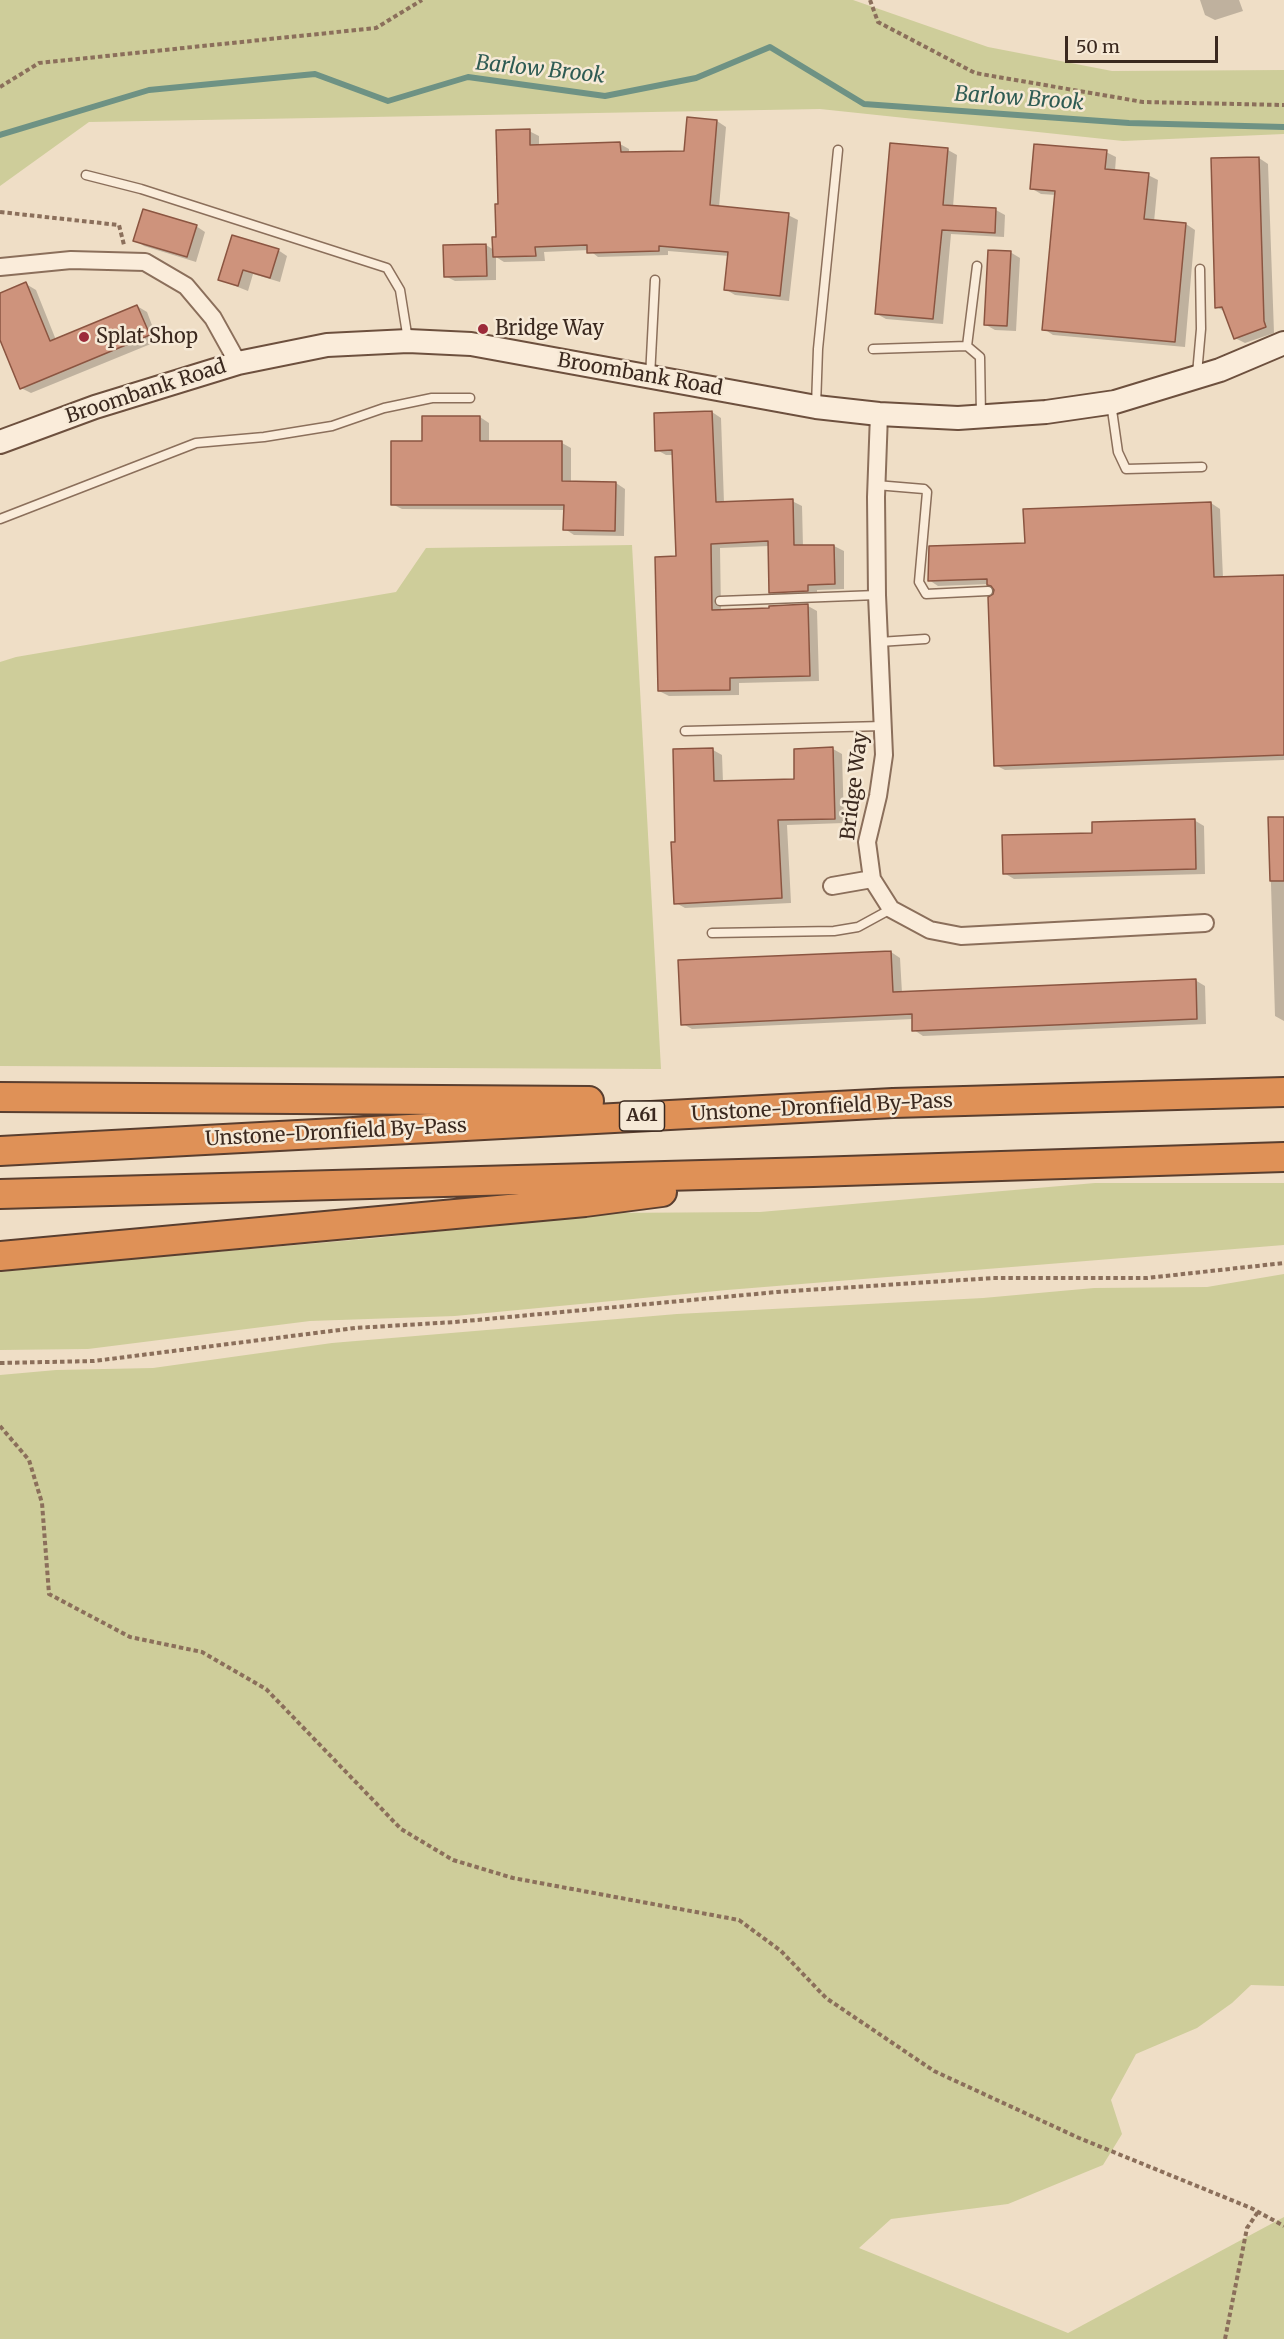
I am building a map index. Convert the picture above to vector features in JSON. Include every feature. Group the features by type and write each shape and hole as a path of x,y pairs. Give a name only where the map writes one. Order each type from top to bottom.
{"highway":[{"name":"Unstone-Dronfield By-Pass","path":"0,1151 892,1103 1284,1092"},
{"name":"A61","path":"0,1097 892,1103"},
{"path":"0,1194 1284,1157"},
{"path":"0,1256 585,1202 813,1172"}],"street":[{"path":"0,267 71,260 145,262 186,286 213,318 238,363"},
{"name":"Broombank Road","path":"0,442 95,407 238,363 327,345 408,341 471,344 816,408 958,418 1046,412 1110,402 1220,370 1284,343"},
{"name":"Bridge Way","path":"879,414 876,485 877,595 884,755 878,796 867,842 872,879 891,909 930,930 962,936 1205,923"},
{"path":"832,886 872,879"}],"lane":[{"path":"816,408 818,349 838,150"},
{"path":"86,175 141,189 387,268 400,290 408,341"},
{"path":"967,346 977,266"},
{"path":"1197,377 1201,329 1200,269"},
{"path":"650,377 655,280"},
{"path":"873,349 967,346 980,357 981,416"},
{"path":"0,519 196,443 264,437 332,426 384,408 432,398 470,398"},
{"path":"1110,402 1118,452 1126,469 1202,467"},
{"path":"876,485 924,489 927,492 919,582 926,594 988,591"},
{"path":"720,601 877,595"},
{"path":"879,642 925,639"},
{"path":"685,731 883,726"},
{"path":"712,933 834,931 858,927 891,909"}],"path":[{"path":"0,87 39,63 376,28 422,0"},
{"path":"870,0 878,22 975,73 1143,102 1284,105"},
{"path":"0,212 119,225 127,261"},
{"path":"0,1363 94,1361 355,1328 455,1322 777,1292 993,1278 1147,1278 1284,1263"},
{"path":"0,1426 29,1460 42,1503 49,1594 130,1637 202,1652 266,1689 401,1828 453,1860 513,1878 739,1920 781,1951 826,1998 934,2070 1079,2138 1258,2212 1284,2226"},
{"path":"1225,2339 1247,2228 1258,2212"}],"shaded area":[{"path":"0,0 853,0 988,47 1112,71 1284,70 1284,134 1123,141 820,109 89,122 0,186"},
{"path":"632,545 661,1069 0,1066 0,662 16,657 396,592 426,548"},
{"path":"1095,1183 1284,1183 1284,1245 727,1290 455,1316 310,1321 88,1349 0,1350 0,1272 377,1238 602,1213 760,1212"},
{"path":"1284,1274 1284,1986 1251,1985 1232,2003 1197,2028 1136,2054 1111,2100 1122,2134 1103,2165 1008,2204 891,2219 859,2248 1068,2333 1284,2217 1284,2339 0,2339 0,1375 56,1370 153,1368 332,1343 677,1314 983,1298 1094,1288 1207,1287"}],"building":[{"path":"687,117 717,120 710,205 789,213 780,296 724,290 728,252 659,246 659,251 587,253 587,245 535,247 536,256 493,257 492,237 496,237 495,204 498,204 496,130 530,129 530,145 620,142 621,152 684,151"},
{"path":"890,143 948,148 943,205 996,208 995,233 942,230 933,319 875,314"},
{"path":"1034,144 1107,150 1105,169 1149,173 1144,219 1186,223 1175,342 1042,330 1055,191 1030,189"},
{"path":"1259,157 1266,327 1234,339 1222,307 1215,308 1211,158"},
{"path":"143,209 197,225 187,257 133,241"},
{"path":"232,235 279,249 270,278 243,270 238,286 218,280"},
{"path":"486,244 487,276 444,277 443,245"},
{"path":"988,250 1011,251 1007,326 984,325"},
{"path":"26,282 50,341 137,305 150,335 20,389 0,340 0,293"},
{"path":"712,411 716,502 793,499 794,545 834,545 835,584 808,585 808,591 769,593 768,541 711,544 712,610 808,604 810,676 730,678 730,690 658,691 655,557 676,556 672,450 655,451 654,413"},
{"path":"422,416 480,416 480,441 562,441 562,481 616,482 615,531 563,530 564,505 391,505 391,441 422,441"},
{"path":"1211,502 1214,577 1284,575 1284,755 994,766 988,597 993,594 994,590 987,585 987,579 928,581 929,546 1025,543 1023,509"},
{"path":"833,747 835,819 778,820 782,898 674,904 671,842 675,842 673,749 713,748 714,781 794,779 794,749"},
{"path":"1268,817 1284,817 1284,881 1270,881"},
{"path":"1195,819 1196,869 1003,874 1002,835 1092,833 1092,822"},
{"path":"891,951 893,992 1196,979 1197,1019 912,1031 912,1014 681,1025 678,960"}],"waterway":[{"name":"Barlow Brook","path":"0,135 149,90 315,74 388,101 468,77 605,96 696,78 770,47 864,104 1129,123 1284,127"}],"place":[{"name":"Bridge Way","path":"483,329"},
{"name":"Splat Shop","path":"84,337"}]}
